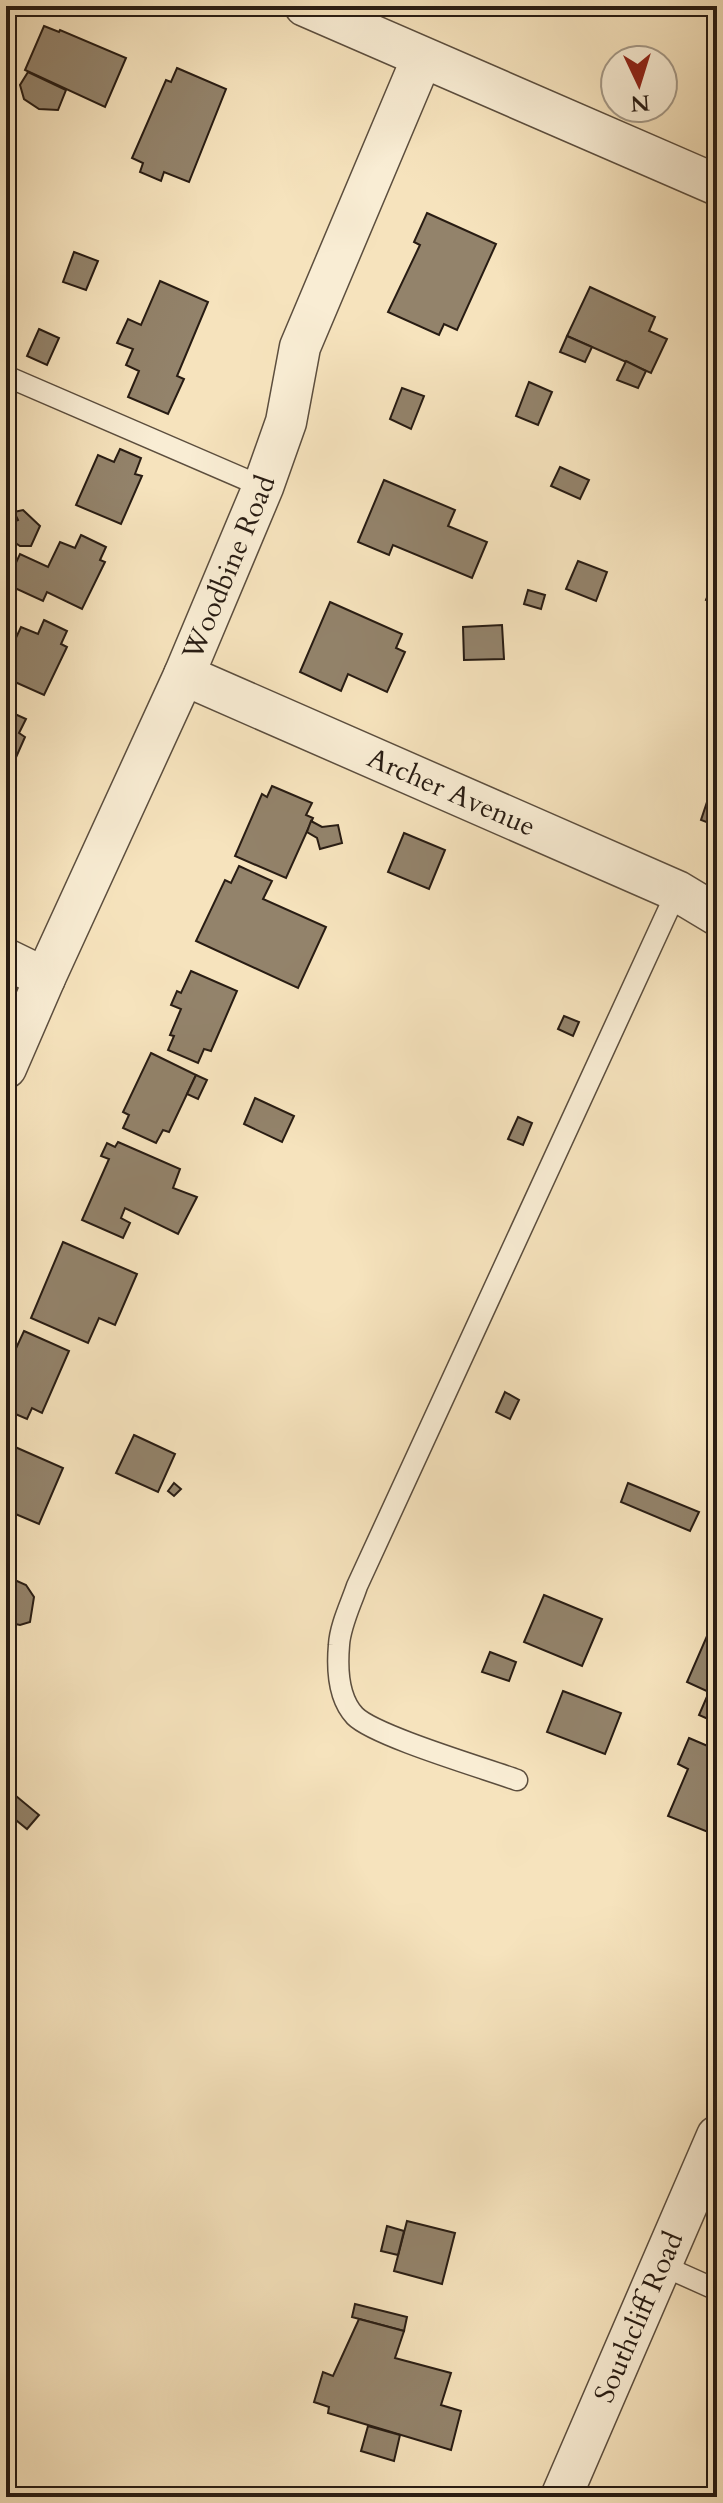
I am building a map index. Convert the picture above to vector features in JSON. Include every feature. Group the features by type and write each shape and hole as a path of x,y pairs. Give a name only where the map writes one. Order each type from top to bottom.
{"street":[{"path":"305,6 717,185"},
{"name":"Woodbine Road","path":"6,1068 184,675 263,487 286,422 300,347 422,58"},
{"name":"Archer Avenue","path":"184,675 677,891 717,915"},
{"path":"6,959 45,978"},
{"name":"Southcliff Road","path":"561,2497 717,2136"}],"lane":[{"path":"6,376 263,487"},
{"path":"517,1780 379,1730 356,1716 344,1697 338,1672 339,1641 364,1571 677,891"},
{"path":"661,2265 717,2290"}],"building":[{"path":"44,26 126,58 105,107 25,70"},
{"path":"177,68 226,89 189,182 164,172 161,181 140,172 143,163 132,158 166,80 171,82"},
{"path":"28,72 66,90 58,110 39,109 24,99 20,85"},
{"path":"427,213 496,244 457,330 444,324 439,335 388,312 420,245 414,242"},
{"path":"74,252 98,261 86,290 63,282"},
{"path":"160,281 208,302 177,376 184,379 168,414 128,397 139,371 126,365 133,349 117,343 128,319 141,325"},
{"path":"590,287 655,317 649,331 667,339 651,373 567,336"},
{"path":"39,329 59,338 47,365 27,356"},
{"path":"567,336 592,347 585,362 560,352"},
{"path":"626,361 646,371 638,388 617,380"},
{"path":"529,382 552,392 538,425 516,416"},
{"path":"402,388 424,396 411,429 390,419"},
{"path":"120,449 141,458 135,474 142,476 121,524 76,505 98,455 114,462"},
{"path":"560,467 589,480 580,499 551,486"},
{"path":"384,480 455,510 448,526 487,542 472,578 393,545 389,555 358,542"},
{"path":"23,510 40,526 31,546 20,546 8,538 11,523 18,520 14,512"},
{"path":"81,535 106,547 100,560 105,562 82,609 47,592 43,601 6,584 20,554 48,567 60,542 75,548"},
{"path":"578,561 607,572 596,601 566,589"},
{"path":"717,573 717,604 706,600"},
{"path":"528,590 545,595 541,609 524,604"},
{"path":"330,602 402,634 396,648 405,652 387,692 348,674 341,691 300,672"},
{"path":"44,620 67,631 61,644 67,647 44,695 6,678 6,659 21,627 38,634"},
{"path":"502,625 504,659 464,660 463,627"},
{"path":"6,710 26,719 19,733 25,737 6,780"},
{"path":"272,786 312,803 306,815 313,818 286,878 235,856 262,794 267,797"},
{"path":"708,799 717,802 717,826 701,820"},
{"path":"311,821 322,827 338,825 342,843 320,849 317,838 307,832"},
{"path":"404,833 445,850 429,889 388,872"},
{"path":"239,866 272,881 263,899 326,927 298,988 196,941 225,880 231,883"},
{"path":"191,971 237,991 211,1051 204,1049 198,1063 168,1050 174,1036 170,1035 181,1009 171,1005 177,991 181,993"},
{"path":"564,1016 579,1022 573,1036 558,1029"},
{"path":"151,1053 196,1075 169,1132 163,1130 156,1143 123,1128 129,1115 123,1112"},
{"path":"196,1075 207,1080 198,1099 187,1094"},
{"path":"255,1098 294,1116 282,1142 244,1124"},
{"path":"518,1117 532,1123 523,1145 508,1139"},
{"path":"118,1142 180,1169 173,1188 197,1197 178,1234 125,1208 121,1218 130,1223 123,1238 82,1220 109,1159 101,1156 107,1143 115,1147"},
{"path":"63,1242 137,1274 115,1325 99,1318 88,1343 31,1318"},
{"path":"24,1331 69,1351 42,1413 32,1408 27,1419 6,1410 6,1370"},
{"path":"505,1392 519,1400 510,1419 496,1412"},
{"path":"134,1435 175,1454 158,1492 116,1473"},
{"path":"6,1443 63,1468 39,1524 6,1510"},
{"path":"174,1483 181,1489 174,1496 168,1491"},
{"path":"628,1483 699,1512 690,1531 621,1502"},
{"path":"6,1551 14,1553 6,1583"},
{"path":"8,1577 26,1585 34,1597 30,1622 20,1625 6,1622"},
{"path":"544,1595 602,1619 582,1666 524,1642"},
{"path":"707,1636 717,1640 717,1723 699,1715 709,1692 687,1682"},
{"path":"490,1652 516,1662 509,1681 482,1672"},
{"path":"563,1691 621,1713 605,1754 547,1732"},
{"path":"689,1738 717,1750 717,1823 713,1834 668,1816 688,1769 678,1764"},
{"path":"16,1796 39,1815 27,1829 6,1812"},
{"path":"407,2221 455,2233 442,2284 394,2271"},
{"path":"387,2226 404,2231 398,2255 381,2251"},
{"path":"355,2304 407,2317 404,2331 352,2317"},
{"path":"359,2319 404,2331 395,2358 451,2373 441,2405 461,2411 451,2450 328,2413 329,2407 314,2402 323,2372 333,2376"},
{"path":"368,2426 400,2435 394,2461 361,2451"}]}
